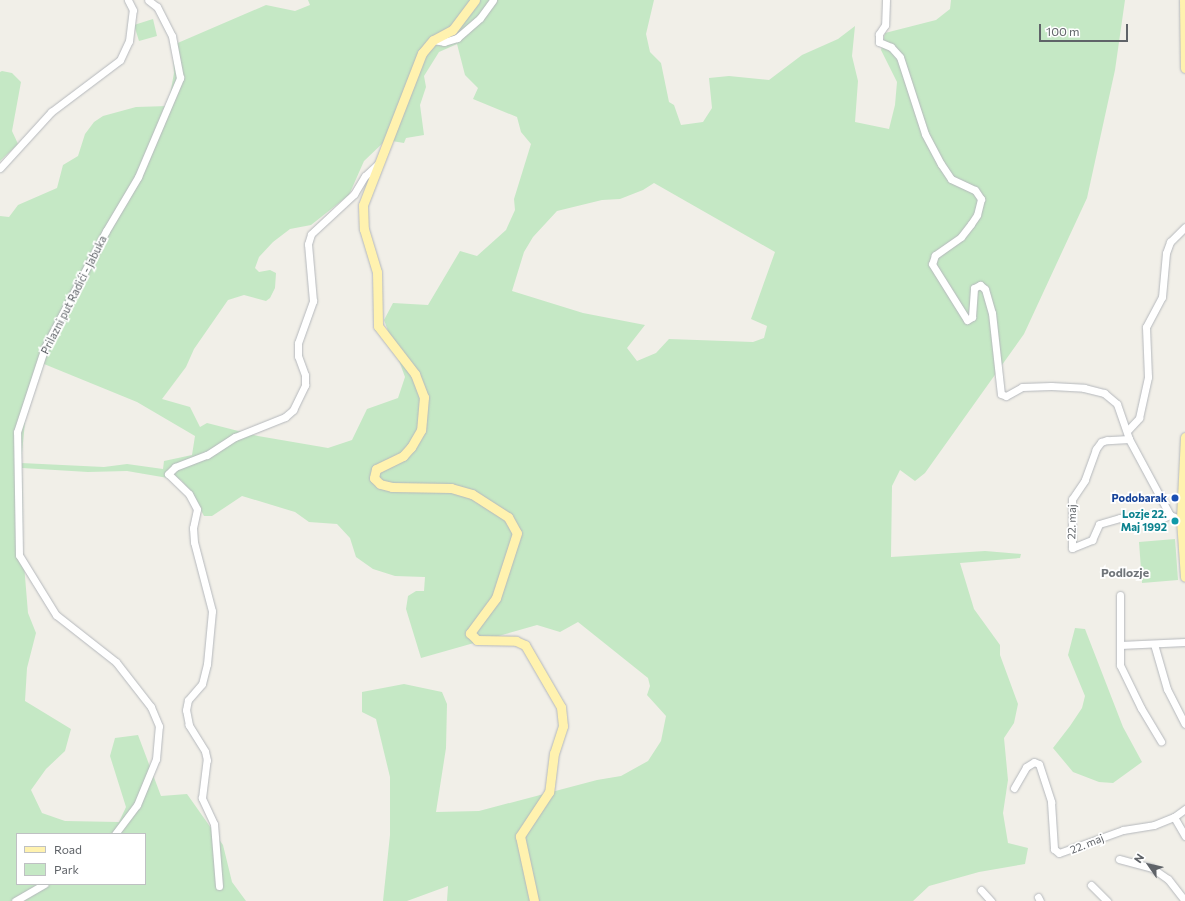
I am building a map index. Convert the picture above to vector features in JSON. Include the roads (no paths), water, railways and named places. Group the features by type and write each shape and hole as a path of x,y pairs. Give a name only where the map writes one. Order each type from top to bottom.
{"main road":[{"path":"475,0 452,30 434,40 419,59 366,195 363,212 364,229 377,272 378,323 415,374 424,397 424,412 421,430 412,447 403,456 376,469 374,478 380,484 392,487 445,487 472,494 508,517 517,533 498,593 470,633 477,640 516,641 525,645 562,707 563,726 554,753 548,792 520,836 534,901"},
{"path":"1184,0 1185,68"},
{"path":"1185,437 1181,520 1185,577"}],"street":[{"path":"0,168 51,112 120,60 128,41 133,10 128,0"},
{"name":"Prilazni put Radići - Jabuka","path":"116,833 137,805 156,759 160,726 151,707 116,662 56,615 19,555 17,432 45,347 106,231 138,177 180,78 172,36 157,8 148,0"},
{"path":"434,40 444,42 457,38 480,18 494,0"},
{"path":"886,0 885,25 879,34 879,42 891,47 900,57 925,134 951,179 975,190 981,199 971,224 961,237 935,255 932,264 967,320 972,317 974,288 980,285 985,289 992,313 993,337 1000,372 1000,392 1006,396 1022,387 1073,386 1104,393 1117,404 1130,439 1170,516 1181,520"},
{"path":"219,886 214,824 202,798 207,760 205,751 189,725 186,710 188,700 202,684 207,664 212,611 194,542 193,528 197,509 189,494 168,474 175,467 207,455 235,437 285,418 293,410 305,385 305,375 298,356 298,342 313,301 308,244 311,234 354,194 365,176 379,163"},
{"path":"1127,431 1139,418 1148,377 1146,327 1162,297 1166,253 1170,242 1185,227"},
{"name":"22. maj","path":"1130,439 1107,440 1101,442 1096,449 1085,480 1072,499 1072,548 1092,540 1099,524 1120,518 1132,522 1158,520 1170,516"},
{"path":"1120,595 1120,665 1126,680 1162,741"},
{"path":"1120,645 1185,642"},
{"path":"1154,644 1167,688 1185,724"},
{"name":"22. maj","path":"1014,788 1026,767 1034,762 1040,764 1051,802 1054,850 1059,853 1123,830 1148,827 1174,817 1185,809"},
{"path":"1174,817 1185,836"},
{"path":"1119,859 1152,868 1168,879 1185,901"},
{"path":"15,901 42,885"},
{"path":"1092,885 1107,901"},
{"path":"982,890 991,901"}],"place":[{"name":"Podobarak","path":"1175,498"},
{"name":"Lozje 22. Maj 1992","path":"1175,521"}],"district":[{"name":"Podlozje","path":"1125,573"}]}
